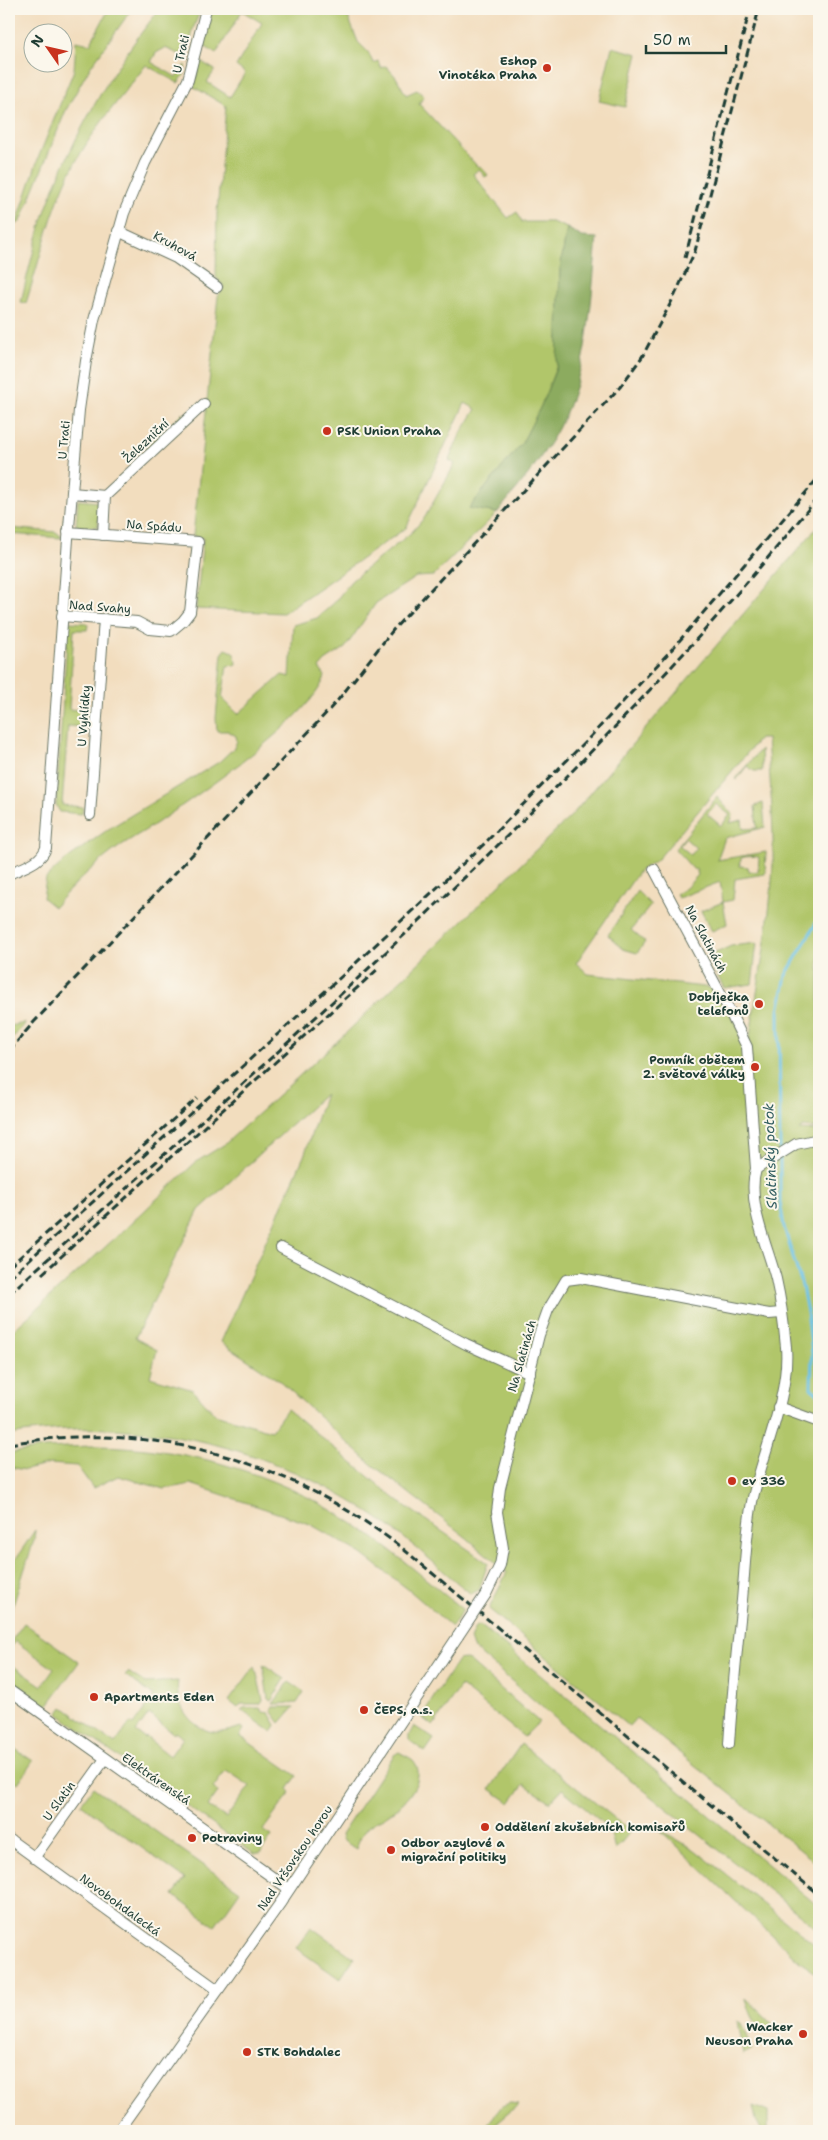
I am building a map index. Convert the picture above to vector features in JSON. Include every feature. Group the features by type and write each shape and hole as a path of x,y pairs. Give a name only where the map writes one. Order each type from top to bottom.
{"street":[{"name":"U Trati","path":"9,874 36,861 46,848 68,532 79,410 94,320 118,231 145,163 188,80 206,9"},
{"name":"Kruhová","path":"118,231 176,258 217,287"},
{"name":"Železniční","path":"105,496 204,404"},
{"path":"72,493 105,496 103,535"},
{"name":"Na Spádu","path":"68,532 198,542 190,612"},
{"name":"Nad Svahy","path":"62,616 137,622 150,629 171,631 190,612"},
{"name":"U Vyhlídky","path":"90,815 104,619"},
{"name":"Na Slatinách","path":"654,869 728,1008 746,1047 756,1168 753,1179 758,1218 776,1278 786,1347 786,1363 778,1407 760,1468 752,1504 746,1546 729,1744"},
{"path":"756,1168 802,1142 819,1139"},
{"path":"281,1248 458,1340 530,1373"},
{"name":"Na Slatinách","path":"486,1594 500,1565 503,1548 497,1512 500,1488 539,1335 548,1310 566,1280 581,1278 769,1314 781,1313"},
{"path":"778,1407 819,1422"},
{"name":"Nad Vršovskou horou","path":"118,2131 289,1889 486,1594"},
{"name":"Elektrárenská","path":"9,1690 289,1889"},
{"name":"U Slatin","path":"34,1858 105,1759"},
{"name":"Novobohdalecká","path":"9,1839 218,1990"}],"green space":[{"path":"109,9 132,9 89,69 66,110 21,221 16,225 39,156 74,70 76,41 90,44"},
{"path":"160,9 201,9 193,29 189,52 179,54 165,48 156,53 151,62 176,77 186,65 184,75 178,83 146,65 97,128 65,184 52,218 26,303 21,302 42,221 52,193 77,137 107,83"},
{"path":"211,9 345,9 358,42 368,52 373,63 378,61 381,68 386,66 396,77 406,95 417,90 424,96 419,104 478,167 480,166 488,175 485,177 479,169 473,174 508,218 517,212 522,222 552,222 567,228 560,269 557,365 541,406 522,443 469,508 497,513 433,576 416,577 376,603 345,648 325,661 319,668 325,676 316,693 299,713 276,734 198,795 112,852 67,892 54,907 43,898 46,878 64,861 110,828 219,762 234,748 237,741 236,736 228,731 217,731 216,718 222,654 226,649 233,652 237,662 235,665 227,666 222,698 238,714 282,675 290,677 293,625 317,618 334,603 351,581 412,532 425,517 455,464 449,460 460,435 476,409 465,403 406,528 283,613 196,609 203,538 193,536 218,296 224,287 216,277 217,213 226,106 194,87 200,61 215,70 207,82 230,97 245,73 236,66 262,23 242,11 216,54 204,46 203,41"},
{"path":"612,47 638,54 625,107 599,101"},
{"path":"567,228 582,237 597,238 587,336 576,384 568,407 545,451 497,513 469,508 522,443 541,406 557,366 560,269"},
{"path":"183,413 185,415 148,450 146,448"},
{"path":"78,500 100,502 98,527 76,526"},
{"path":"819,525 819,1129 803,1127 799,1130 819,1131 819,1865 636,1718 629,1726 489,1609 507,1572 467,1538 370,1463 281,1382 221,1342 304,1156 325,1094 199,1210 135,1338 157,1350 150,1377 193,1390 215,1414 271,1431 287,1409 398,1501 488,1563 479,1590 471,1594 392,1529 338,1494 294,1472 249,1455 203,1442 155,1433 107,1429 58,1430 9,1435 9,1334 196,1162 225,1144 345,1034 572,815","holes":["759,739 767,739 773,865 766,932 749,1042 713,988 588,974 576,963 639,871 658,859"]},
{"path":"9,528 56,532 61,538 9,534"},
{"path":"70,622 86,623 88,625 87,630 74,630 69,709 89,711 88,727 68,726 62,805 83,807 82,814 60,812 56,805 68,624"},
{"path":"761,749 762,771 754,771 747,766 736,780 735,779"},
{"path":"717,797 733,815 730,823 742,820 743,829 757,828 755,806 763,803 765,827 725,838 717,860 766,852 765,874 735,879 733,900 723,902 720,882 678,898 676,894 686,888 698,875 696,869 694,870 675,849","holes":["716,804 730,815 721,826 707,814","685,838 696,848 691,855 679,845","749,856 759,857 758,872 749,871 748,867 740,866 741,858"]},
{"path":"637,891 651,905 631,930 645,942 637,953 623,949 608,935"},
{"path":"723,902 727,924 712,931 701,911"},
{"path":"757,943 752,984 724,988 707,957 731,946"},
{"path":"26,1023 9,1042 9,1026"},
{"path":"129,1447 203,1459 239,1469 307,1497 340,1515 371,1536 463,1610 452,1627 409,1590 362,1554 310,1524 191,1484 164,1489 118,1476 93,1488 77,1466 50,1464 25,1470 9,1467 9,1453 45,1448"},
{"path":"35,1530 34,1540 9,1618 9,1569"},
{"path":"24,1623 79,1662 47,1706 9,1678 9,1663 42,1686 54,1669 15,1641 9,1651 9,1644"},
{"path":"480,1625 812,1901 819,1908 819,1930 576,1736 473,1648 470,1639 475,1627"},
{"path":"458,1660 469,1661 539,1722 524,1737 461,1686 433,1726 421,1717"},
{"path":"263,1664 285,1679 271,1701 268,1699"},
{"path":"255,1666 263,1700 260,1704 241,1704 238,1708 229,1701"},
{"path":"128,1672 145,1683 178,1681 177,1689 181,1706 197,1725 213,1732 241,1727 244,1729 240,1736 297,1776 288,1789 291,1792 263,1830 272,1836 260,1854 254,1854 58,1714 63,1707 115,1744 130,1723 133,1725 154,1696 125,1675","holes":["149,1714 174,1734 175,1732 183,1738 170,1756 146,1737 136,1732","226,1770 250,1786 226,1818 208,1806 218,1792 213,1788"]},
{"path":"289,1682 304,1692 297,1703 273,1704"},
{"path":"273,1707 294,1707 280,1723 271,1711"},
{"path":"244,1708 260,1708 263,1712 269,1713 276,1725 272,1732 241,1710"},
{"path":"414,1726 434,1739 425,1752 409,1740 409,1735"},
{"path":"521,1744 631,1831 615,1850 610,1829 562,1789 550,1802 524,1784 510,1803 490,1789"},
{"path":"9,1745 33,1761 18,1783 9,1777"},
{"path":"399,1752 413,1760 417,1767 418,1775 413,1790 395,1810 371,1824 361,1836 356,1849 342,1840 341,1835 394,1755"},
{"path":"93,1787 240,1891 215,1926 173,1895 185,1879 81,1804"},
{"path":"659,1829 695,1850 819,1948 819,1975 800,1962"},
{"path":"311,1927 354,1958 340,1979 296,1948"},
{"path":"746,1998 774,2025 764,2029 760,2026 752,2016"},
{"path":"737,2021 741,2023 752,2050 743,2054"},
{"path":"510,2103 519,2104 495,2124 491,2131 482,2131 502,2106"},
{"path":"753,2106 768,2112 768,2131 762,2131 756,2120"}],"waterway":[{"name":"Slatinský potok","path":"780,1150 779,1011 786,975 819,918"},
{"name":"Slatinský potok","path":"780,1156 780,1202 784,1227 802,1286 808,1318 812,1354 811,1388 819,1395"}],"railway":[{"path":"685,258 750,9"},
{"path":"9,1051 34,1022 318,722 338,700 393,630 620,387 642,357 675,295 695,251 759,9"},
{"path":"9,1278 343,975 482,846 591,736 674,647 819,477"},
{"path":"9,1294 326,1008 532,812 631,710 727,605 819,496"},
{"path":"42,1274 379,968"},
{"path":"9,1267 197,1098"},
{"path":"9,1444 62,1438 115,1437 166,1443 216,1454 265,1470 313,1491 358,1517 402,1548 819,1895"}],"place":[{"name":"Eshop Vinotéka Praha","path":"547,68"},
{"name":"PSK Union Praha","path":"327,431"},
{"name":"Dobíječka telefonů","path":"759,1004"},
{"name":"Pomník obětem 2. světové války","path":"755,1067"},
{"name":"ev 336","path":"732,1481"},
{"name":"Apartments Eden","path":"94,1697"},
{"name":"ČEPS, a.s.","path":"364,1710"},
{"name":"Oddělení zkušebních komisařů","path":"485,1827"},
{"name":"Potraviny","path":"192,1838"},
{"name":"Odbor azylové a migrační politiky","path":"391,1850"},
{"name":"Wacker Neuson Praha","path":"803,2034"},
{"name":"STK Bohdalec","path":"247,2052"}]}
